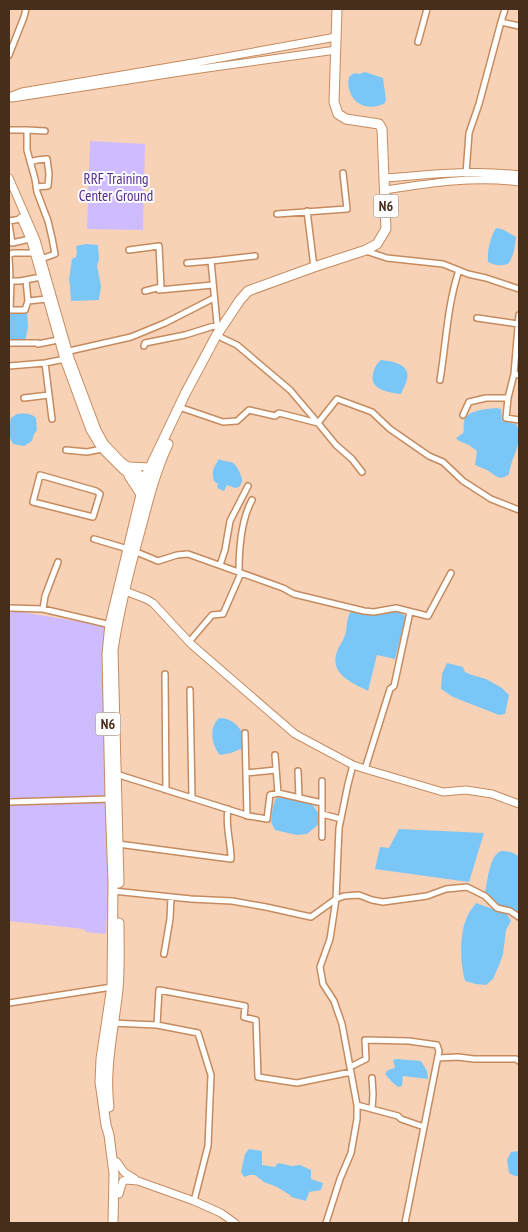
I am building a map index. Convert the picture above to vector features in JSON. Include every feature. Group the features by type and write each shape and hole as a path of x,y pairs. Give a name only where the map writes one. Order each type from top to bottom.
{"highway":[{"name":"N6","path":"116,891 107,654 151,467 182,409 219,332 248,291 366,250 377,244 386,229 386,190 382,129 379,124 346,119 338,114 334,102 332,9"},
{"name":"N6","path":"334,37 337,9"},
{"name":"N6","path":"131,550 141,496 167,447 182,409"},
{"name":"N6","path":"114,625 116,774 113,799 118,844 115,987 107,1086 118,1174 118,1223"},
{"name":"N6","path":"111,1023 101,1059 100,1082 114,1174 113,1223"}],"street":[{"path":"9,55 26,9"},
{"path":"418,42 427,9"},
{"path":"466,176 469,133 479,104 505,9"},
{"path":"501,22 519,26"},
{"path":"9,98 334,37"},
{"path":"67,87 334,50"},
{"path":"9,130 45,131"},
{"path":"27,130 27,150 36,187 48,221 55,254 41,258"},
{"path":"30,162 47,159 48,186 36,187"},
{"path":"277,214 347,209 343,173"},
{"path":"384,178 503,173 519,175"},
{"path":"386,190 466,176 519,182"},
{"path":"9,178 36,240 66,355 90,430 102,449 148,484"},
{"path":"9,189 30,239 58,340 97,430 104,443 122,462 141,496"},
{"path":"307,211 314,267"},
{"path":"21,219 9,222 11,243 10,310 25,310 28,302 26,280"},
{"path":"11,243 30,239"},
{"path":"129,250 159,246 161,287 144,291 213,285"},
{"path":"366,250 387,258 443,264 468,274 519,289"},
{"path":"10,256 34,253"},
{"path":"187,263 255,256"},
{"path":"211,261 219,332"},
{"path":"440,380 451,301 459,270"},
{"path":"10,280 26,280 41,277"},
{"path":"9,366 45,363 66,355 131,337 165,323 214,298"},
{"path":"28,302 47,299"},
{"path":"519,315 516,375 508,398 506,418 519,420"},
{"path":"478,318 518,324"},
{"path":"144,346 145,343 185,335 219,332 290,390 336,445 352,459 362,472"},
{"path":"9,343 38,344 58,340"},
{"path":"45,363 52,419"},
{"path":"24,398 49,395"},
{"path":"463,415 469,402 486,398 508,398"},
{"path":"318,423 337,399 372,412 390,428 429,456 443,462 463,481 491,499 519,510"},
{"path":"182,409 223,422 237,421 249,410 275,416 279,413 318,423"},
{"path":"66,450 87,452 102,449"},
{"path":"126,468 151,467"},
{"path":"40,475 96,491 100,494 93,517 33,502 40,475"},
{"path":"220,565 225,550 230,521 248,486"},
{"path":"189,642 212,615 222,614 240,572 239,550 247,508 252,500"},
{"path":"94,539 131,550 158,561 188,554 283,588 294,594 374,612 396,608 428,616 451,573"},
{"path":"43,609 45,596 58,562"},
{"path":"122,590 146,598 153,603 189,642 295,734 365,769 443,792 466,790 492,794 519,804"},
{"path":"9,608 43,609 114,625"},
{"path":"365,769 390,689 394,686 410,612"},
{"path":"165,674 166,790"},
{"path":"190,690 192,798"},
{"path":"245,733 247,816"},
{"path":"275,755 278,793"},
{"path":"326,1223 340,1179 351,1153 357,1120 357,1105 342,1024 334,1001 323,984 320,968 330,940 336,899 339,828 353,764"},
{"path":"246,772 276,770"},
{"path":"298,771 299,798"},
{"path":"116,774 247,816 267,819 270,795 278,793 322,803"},
{"path":"322,781 322,837"},
{"path":"9,802 113,799"},
{"path":"118,844 231,859 231,844 226,820 228,809"},
{"path":"322,814 341,819"},
{"path":"116,891 232,901 311,917 336,899 344,896 359,895 383,902 427,896 446,889 467,888 485,896 497,908 510,911 519,917"},
{"path":"164,954 172,897"},
{"path":"9,1003 115,987"},
{"path":"157,1026 159,990 245,1006 244,1017 256,1020 258,1077 297,1083 351,1069 366,1059 365,1040 408,1041 437,1045 440,1051 405,1223"},
{"path":"111,1023 157,1026 198,1033 211,1076 208,1146 194,1201"},
{"path":"438,1058 519,1060 519,1054"},
{"path":"372,1078 372,1109"},
{"path":"357,1105 398,1116 401,1119 424,1127"},
{"path":"117,1162 124,1172 138,1181 194,1201 235,1223"},
{"path":"118,1194 123,1181 138,1181"}],"green space":[{"name":"RRF Training Center Ground","path":"90,141 145,144 143,230 87,229"},
{"path":"9,610 106,626 110,856 106,934 86,932 84,929 9,921"}],"water":[{"path":"365,72 383,78 386,100 384,104 366,106 357,102 352,97 348,85 349,77 355,73"},
{"path":"496,228 502,229 516,237 513,254 508,264 498,265 488,262 489,245"},
{"path":"86,244 98,245 99,259 97,266 101,286 99,300 71,301 69,280 72,259 76,257 76,246"},
{"path":"9,311 27,311 28,327 25,342 9,343"},
{"path":"381,360 399,364 406,370 407,379 401,394 381,390 374,384 373,372"},
{"path":"501,409 502,421 516,424 519,436 509,474 500,478 475,465 477,451 456,438 464,432 464,422 468,415 477,411"},
{"path":"17,414 32,415 36,418 37,430 32,441 24,446 13,444 9,434 11,418"},
{"path":"219,459 231,462 236,466 242,479 239,487 235,488 227,485 224,491 217,487 218,484 214,481 213,472"},
{"path":"351,611 364,615 389,611 398,612 406,616 395,659 377,655 368,691 349,681 339,672 336,666 335,660 338,648 345,635"},
{"path":"447,663 463,667 465,672 486,679 502,688 509,695 505,714 499,715 453,697 441,689 442,674"},
{"path":"219,718 225,718 235,723 242,732 243,748 220,755 212,736 214,726"},
{"path":"282,797 311,803 319,814 320,823 307,834 297,835 275,830 271,822 273,806 276,798"},
{"path":"399,829 484,833 469,882 375,869 380,847 389,848"},
{"path":"501,851 511,852 519,857 519,914 495,903 485,892 491,863"},
{"path":"476,903 507,914 511,921 506,930 500,963 493,979 486,985 465,981 462,966 461,949 464,924"},
{"path":"393,1060 421,1061 427,1071 428,1079 403,1076 402,1086 398,1087 385,1074 388,1070 395,1068"},
{"path":"249,1149 262,1151 262,1165 275,1167 278,1163 292,1166 300,1165 311,1170 311,1179 323,1183 321,1190 309,1192 306,1201 291,1197 255,1175 244,1177 241,1172 245,1154"},
{"path":"519,1151 519,1176 515,1176 509,1173 507,1160 511,1152"}]}
